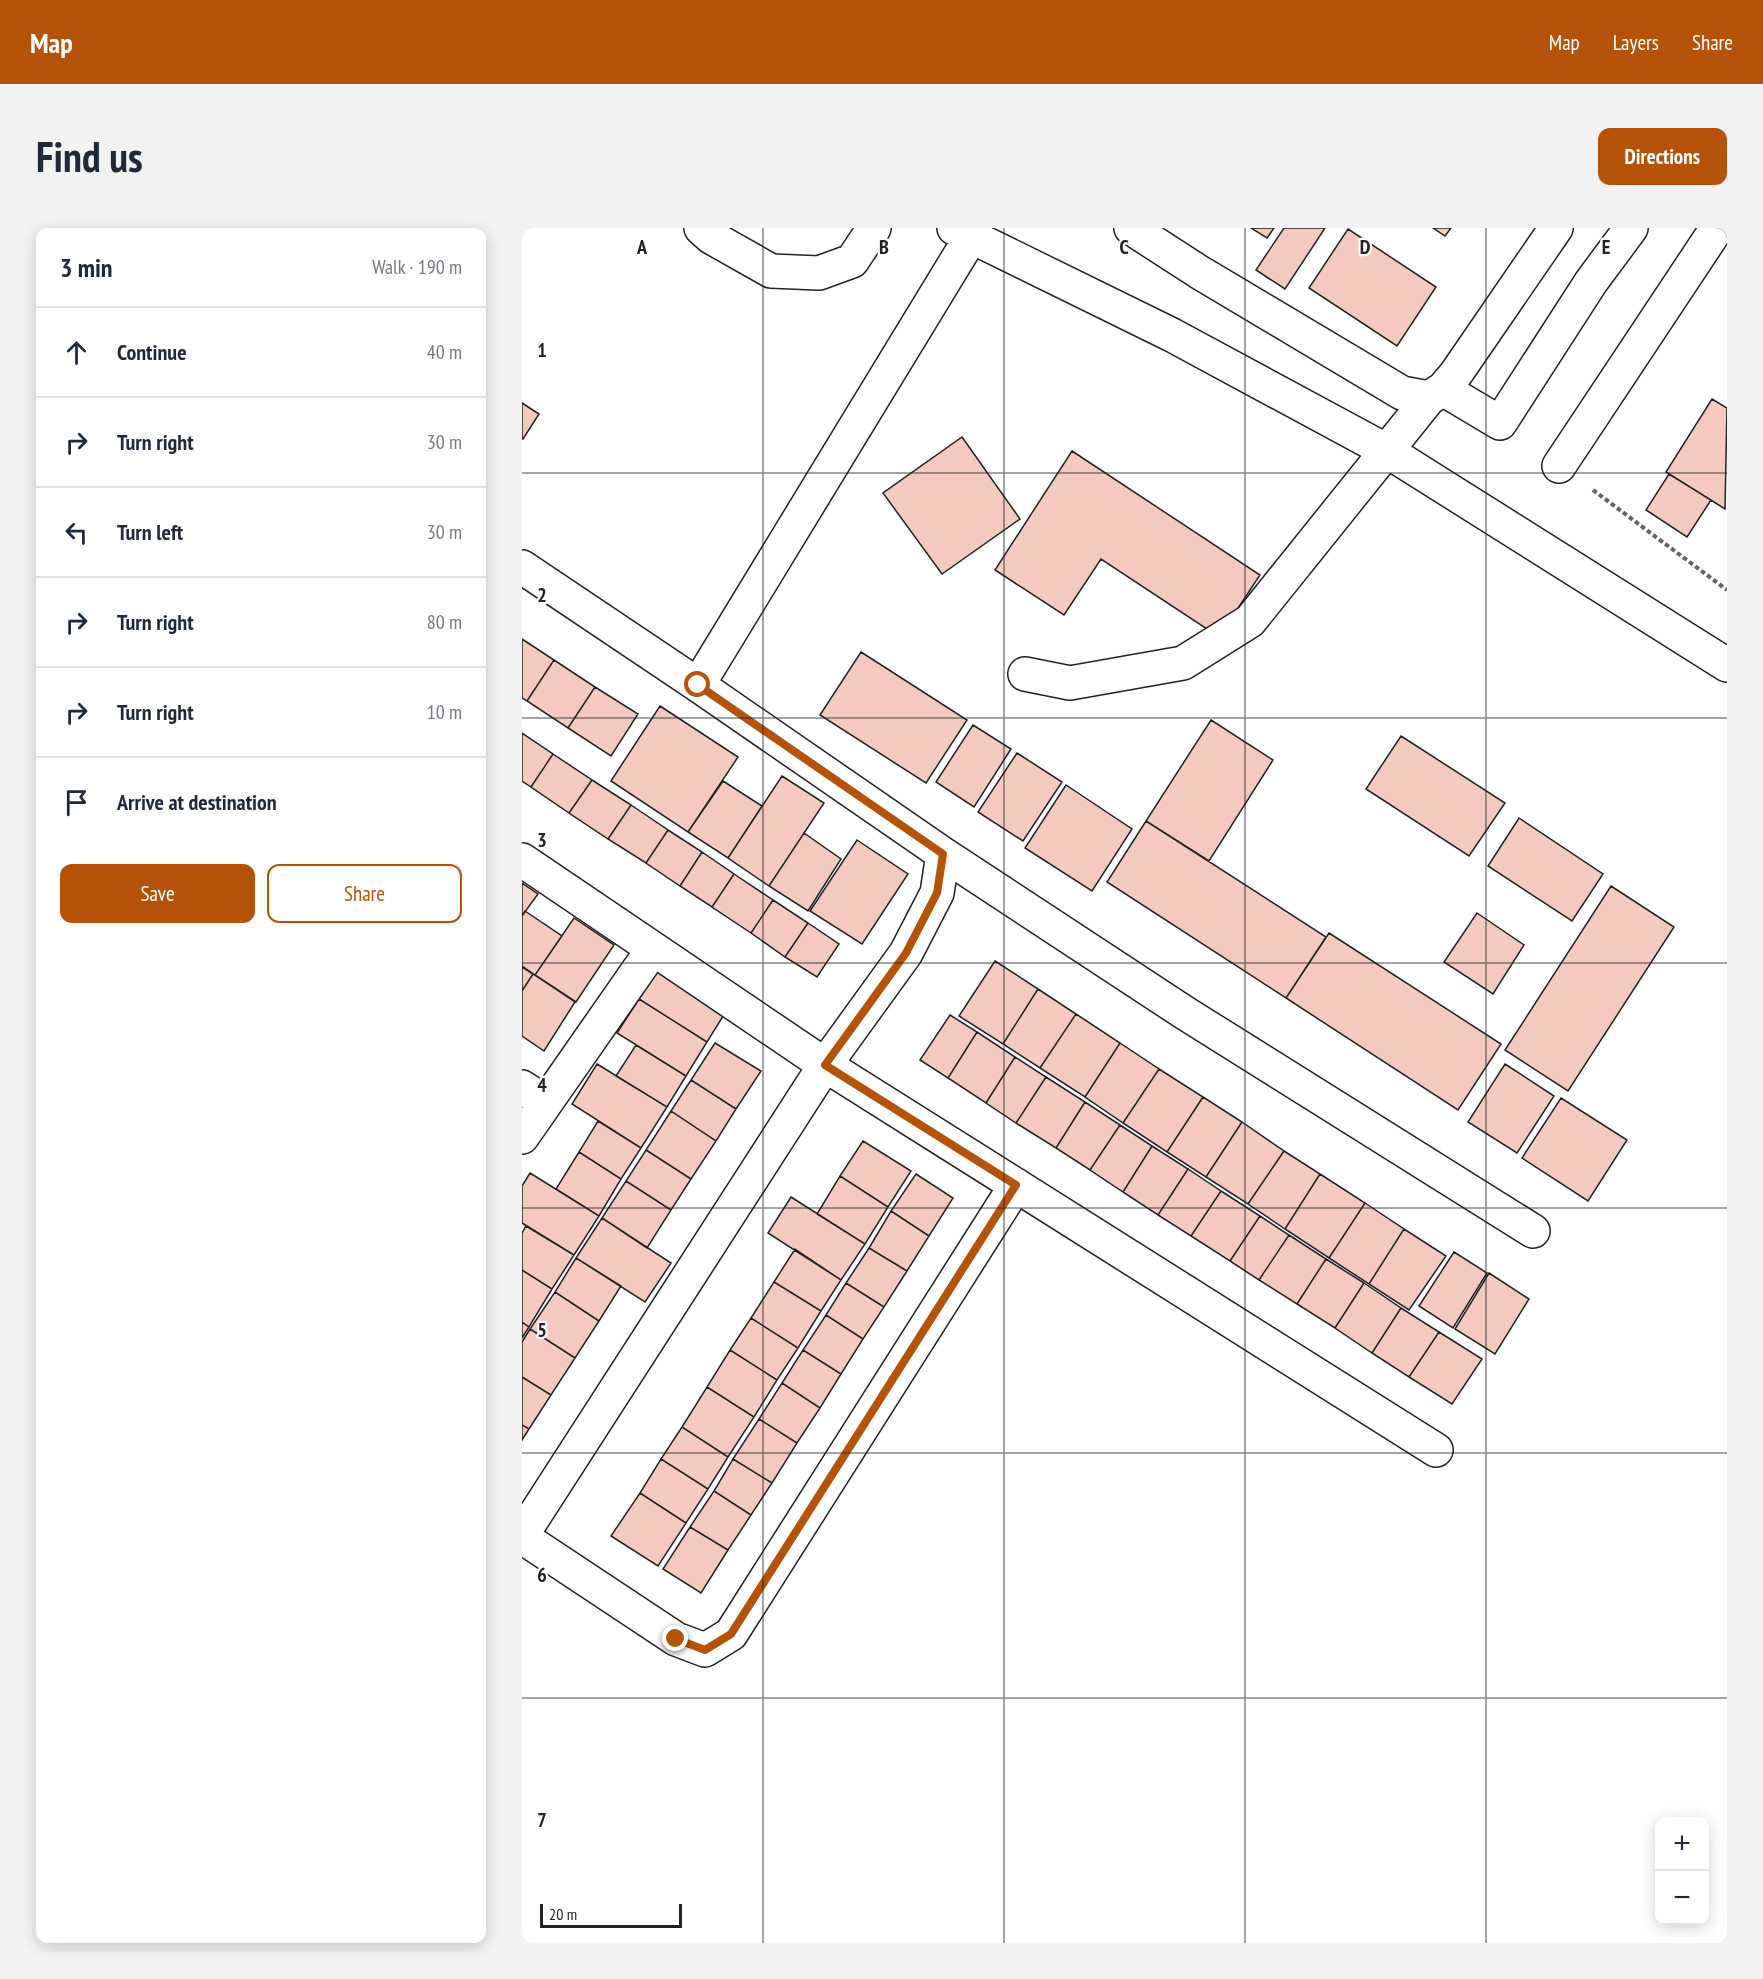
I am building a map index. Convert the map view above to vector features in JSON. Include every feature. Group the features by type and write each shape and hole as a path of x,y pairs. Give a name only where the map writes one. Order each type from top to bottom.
{"street":[{"path":"701,228 711,237 771,271 819,273 852,261 874,228"},
{"path":"1131,228 1199,272 1402,393 1436,394 1500,423 1591,282 1631,228"},
{"path":"1025,674 1070,683 1183,663 1250,621 1436,394 1556,228"},
{"path":"1559,466 1717,228"},
{"path":"698,685 962,232 1172,335 1387,451 1727,665"},
{"path":"522,567 943,854 1185,1013 1533,1231"},
{"path":"943,854 937,893 906,953 825,1065 522,1536 676,1639 705,1650 731,1634 1016,1185"},
{"path":"522,860 825,1065 1436,1450"},
{"path":"522,1137 534,1095 653,949"}],"path":[{"path":"1559,466 1727,590"}],"building":[{"path":"1251,228 1274,228 1267,238"},
{"path":"1284,228 1325,228 1285,289 1256,270"},
{"path":"1433,228 1451,228 1445,236"},
{"path":"1348,229 1436,287 1397,346 1309,288"},
{"path":"1712,399 1727,408 1725,509 1666,472"},
{"path":"522,403 539,414 523,439 522,439"},
{"path":"962,437 1020,519 942,574 883,493"},
{"path":"1072,451 1260,575 1219,637 1101,559 1064,615 995,570"},
{"path":"1669,474 1711,500 1687,537 1646,510"},
{"path":"522,639 554,660 527,701 522,698"},
{"path":"861,652 967,720 926,783 820,715"},
{"path":"554,660 595,687 568,728 527,701"},
{"path":"595,687 638,714 611,756 568,728"},
{"path":"660,706 738,757 688,832 611,781"},
{"path":"1211,720 1273,760 1209,861 1146,821"},
{"path":"973,725 1011,749 974,807 936,782"},
{"path":"522,733 553,754 531,787 522,781"},
{"path":"1401,736 1505,803 1469,856 1366,789"},
{"path":"1017,753 1062,782 1023,841 978,812"},
{"path":"553,754 592,780 569,813 531,787"},
{"path":"782,776 824,803 769,886 728,858"},
{"path":"592,780 631,805 608,839 569,813"},
{"path":"723,781 762,806 728,858 688,832"},
{"path":"1066,785 1132,829 1092,891 1025,848"},
{"path":"631,805 668,830 646,863 608,839"},
{"path":"1519,818 1603,874 1572,921 1488,866"},
{"path":"1146,821 1326,937 1286,998 1107,882"},
{"path":"668,830 702,852 680,886 646,863"},
{"path":"804,833 841,859 808,911 769,886"},
{"path":"857,840 908,874 862,944 810,911"},
{"path":"702,852 734,874 712,907 680,886"},
{"path":"734,874 773,900 751,933 712,907"},
{"path":"522,883 538,894 522,916"},
{"path":"1611,886 1674,927 1568,1091 1505,1050"},
{"path":"773,900 808,923 785,957 751,933"},
{"path":"525,911 562,936 535,975 522,966 522,916"},
{"path":"1477,913 1524,945 1493,994 1444,962"},
{"path":"574,918 614,945 576,1002 535,975"},
{"path":"808,923 839,944 817,977 785,957"},
{"path":"1329,933 1501,1044 1458,1110 1286,998"},
{"path":"995,961 1038,989 1003,1044 959,1016"},
{"path":"522,967 533,974 522,991"},
{"path":"657,970 725,1013 707,1042 639,999"},
{"path":"533,974 575,1002 544,1051 522,1036 522,991"},
{"path":"1038,989 1076,1014 1040,1068 1003,1044"},
{"path":"639,999 707,1042 686,1076 617,1033"},
{"path":"1076,1014 1120,1043 1085,1097 1040,1068"},
{"path":"950,1015 977,1032 948,1078 920,1060"},
{"path":"977,1032 1015,1057 986,1103 948,1078"},
{"path":"715,1043 761,1071 736,1109 691,1080"},
{"path":"1120,1043 1159,1069 1123,1123 1085,1097"},
{"path":"636,1045 686,1076 667,1107 616,1076"},
{"path":"1015,1057 1046,1077 1016,1123 986,1103"},
{"path":"597,1064 667,1107 641,1148 572,1104"},
{"path":"1505,1064 1554,1096 1517,1153 1468,1122"},
{"path":"1159,1069 1203,1097 1167,1152 1123,1123"},
{"path":"1046,1077 1085,1102 1056,1148 1016,1123"},
{"path":"691,1080 736,1109 716,1141 671,1111"},
{"path":"1203,1097 1242,1122 1206,1177 1167,1152"},
{"path":"1561,1098 1627,1140 1588,1201 1522,1158"},
{"path":"1085,1102 1120,1125 1090,1170 1056,1148"},
{"path":"671,1111 716,1141 691,1179 646,1150"},
{"path":"598,1121 641,1148 621,1179 579,1152"},
{"path":"1242,1122 1284,1151 1248,1204 1206,1177"},
{"path":"1120,1125 1152,1146 1123,1192 1090,1170"},
{"path":"863,1141 911,1171 888,1207 840,1176"},
{"path":"1152,1146 1188,1169 1158,1215 1123,1192"},
{"path":"646,1150 691,1179 671,1210 626,1181"},
{"path":"1284,1151 1320,1174 1285,1229 1248,1204"},
{"path":"579,1152 621,1179 599,1216 556,1189"},
{"path":"1188,1169 1221,1191 1191,1236 1158,1215"},
{"path":"530,1173 599,1216 574,1255 522,1223 522,1186"},
{"path":"916,1174 953,1198 929,1236 891,1211"},
{"path":"1320,1174 1365,1203 1329,1258 1285,1229"},
{"path":"840,1176 888,1207 865,1244 817,1214"},
{"path":"626,1181 671,1210 647,1248 602,1218"},
{"path":"1221,1191 1260,1216 1230,1261 1191,1236"},
{"path":"791,1197 865,1244 841,1280 768,1233"},
{"path":"1365,1203 1404,1229 1369,1284 1329,1258"},
{"path":"891,1211 929,1236 907,1271 869,1248"},
{"path":"1260,1216 1289,1235 1259,1280 1230,1261"},
{"path":"602,1218 671,1263 645,1302 576,1258"},
{"path":"526,1226 574,1255 552,1289 522,1270 522,1233"},
{"path":"1404,1229 1446,1256 1409,1310 1369,1284"},
{"path":"1289,1235 1326,1259 1297,1304 1259,1280"},
{"path":"869,1248 907,1271 884,1307 846,1283"},
{"path":"795,1249 841,1280 821,1311 774,1282"},
{"path":"1454,1252 1487,1273 1453,1328 1419,1306"},
{"path":"576,1258 621,1286 599,1321 555,1292"},
{"path":"1326,1259 1364,1283 1335,1328 1297,1304"},
{"path":"522,1270 552,1289 529,1327 522,1322"},
{"path":"1489,1273 1529,1299 1495,1354 1455,1329"},
{"path":"774,1282 821,1311 798,1348 751,1318"},
{"path":"846,1283 884,1307 863,1339 826,1315"},
{"path":"1364,1283 1401,1308 1372,1353 1335,1328"},
{"path":"555,1292 599,1321 575,1358 530,1329"},
{"path":"1401,1308 1439,1332 1409,1377 1372,1353"},
{"path":"826,1315 863,1339 841,1374 803,1350"},
{"path":"751,1318 798,1348 777,1380 730,1350"},
{"path":"522,1322 529,1327 522,1338"},
{"path":"530,1329 575,1358 551,1395 522,1377 522,1342"},
{"path":"1439,1332 1482,1359 1452,1404 1409,1377"},
{"path":"730,1350 777,1380 754,1417 707,1387"},
{"path":"803,1350 841,1374 820,1408 782,1383"},
{"path":"522,1377 551,1395 529,1429 522,1425"},
{"path":"782,1383 820,1408 797,1443 759,1419"},
{"path":"707,1387 754,1417 728,1457 682,1427"},
{"path":"759,1419 797,1443 772,1483 733,1459"},
{"path":"522,1425 529,1429 522,1440"},
{"path":"682,1427 728,1457 708,1489 661,1459"},
{"path":"661,1459 708,1489 686,1523 640,1493"},
{"path":"733,1459 772,1483 751,1515 714,1491"},
{"path":"714,1491 751,1515 728,1550 690,1527"},
{"path":"640,1493 686,1523 658,1566 611,1536"},
{"path":"690,1527 728,1550 701,1593 663,1569"}],"route":[{"path":"676,1639 705,1650 731,1634 1016,1185 825,1065 906,953 937,893 943,854 698,685"}]}
